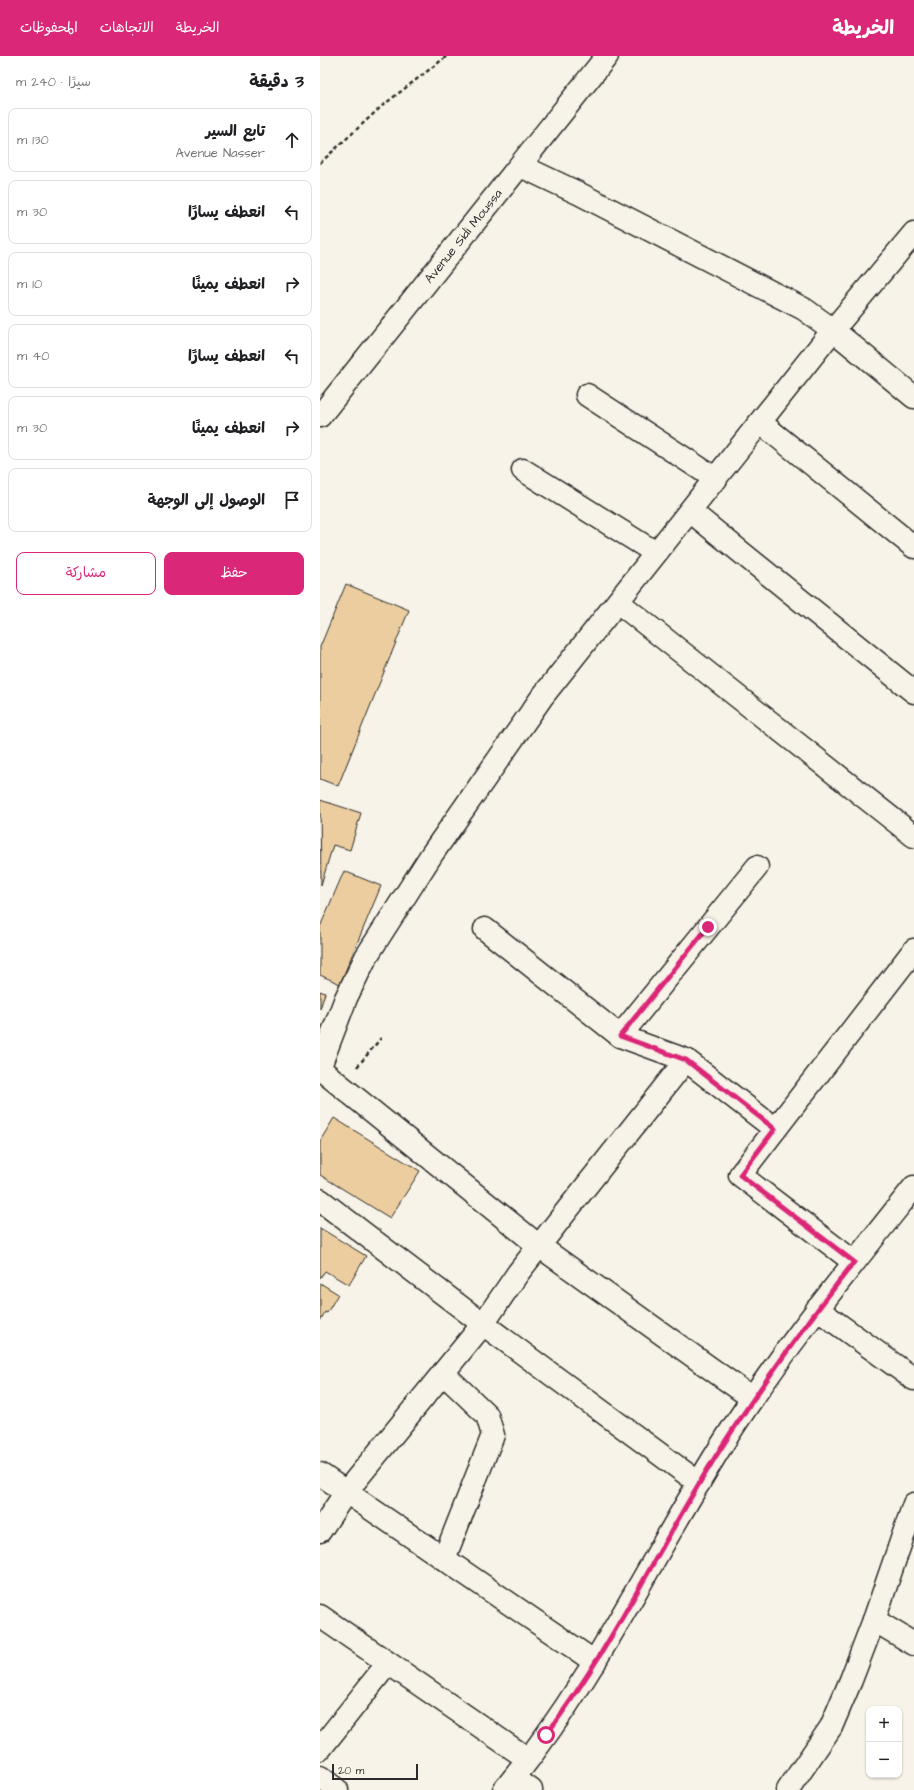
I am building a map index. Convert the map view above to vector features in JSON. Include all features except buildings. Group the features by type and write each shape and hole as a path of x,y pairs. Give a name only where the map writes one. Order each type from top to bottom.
{"street":[{"name":"Avenue Sidi Moussa","path":"320,416 607,56"},
{"path":"520,166 578,193 804,309 833,330 914,398"},
{"path":"320,1066 346,998 366,957 432,854 542,697 761,423 833,330 914,233"},
{"path":"587,395 716,479"},
{"path":"761,423 914,547"},
{"path":"523,470 656,553"},
{"path":"690,511 914,692"},
{"path":"618,602 914,836"},
{"path":"620,1036 757,867"},
{"path":"485,929 620,1036 686,1060 775,1129"},
{"path":"854,1262 740,1175 914,950"},
{"path":"320,1531 346,1492 483,1324 539,1246 686,1060"},
{"path":"320,1069 539,1246 752,1398"},
{"path":"516,1786 528,1759 555,1724 595,1662 699,1483 752,1398 817,1309 914,1187"},
{"path":"320,1200 483,1324 699,1483"},
{"path":"817,1309 914,1379"},
{"path":"443,1373 487,1415 493,1435 444,1559"},
{"path":"320,1474 595,1662"},
{"path":"788,1790 831,1727 874,1620 914,1504"},
{"path":"320,1616 528,1759"},
{"path":"874,1620 914,1644"},
{"path":"320,1749 388,1663"},
{"path":"320,1777 337,1790"}],"path":[{"path":"320,163 382,106 447,56"},
{"path":"342,1086 381,1038"}],"route":[{"path":"546,1735 555,1724 595,1662 699,1483 752,1398 817,1309 854,1262 740,1175 775,1129 686,1060 620,1036 708,927"}]}
